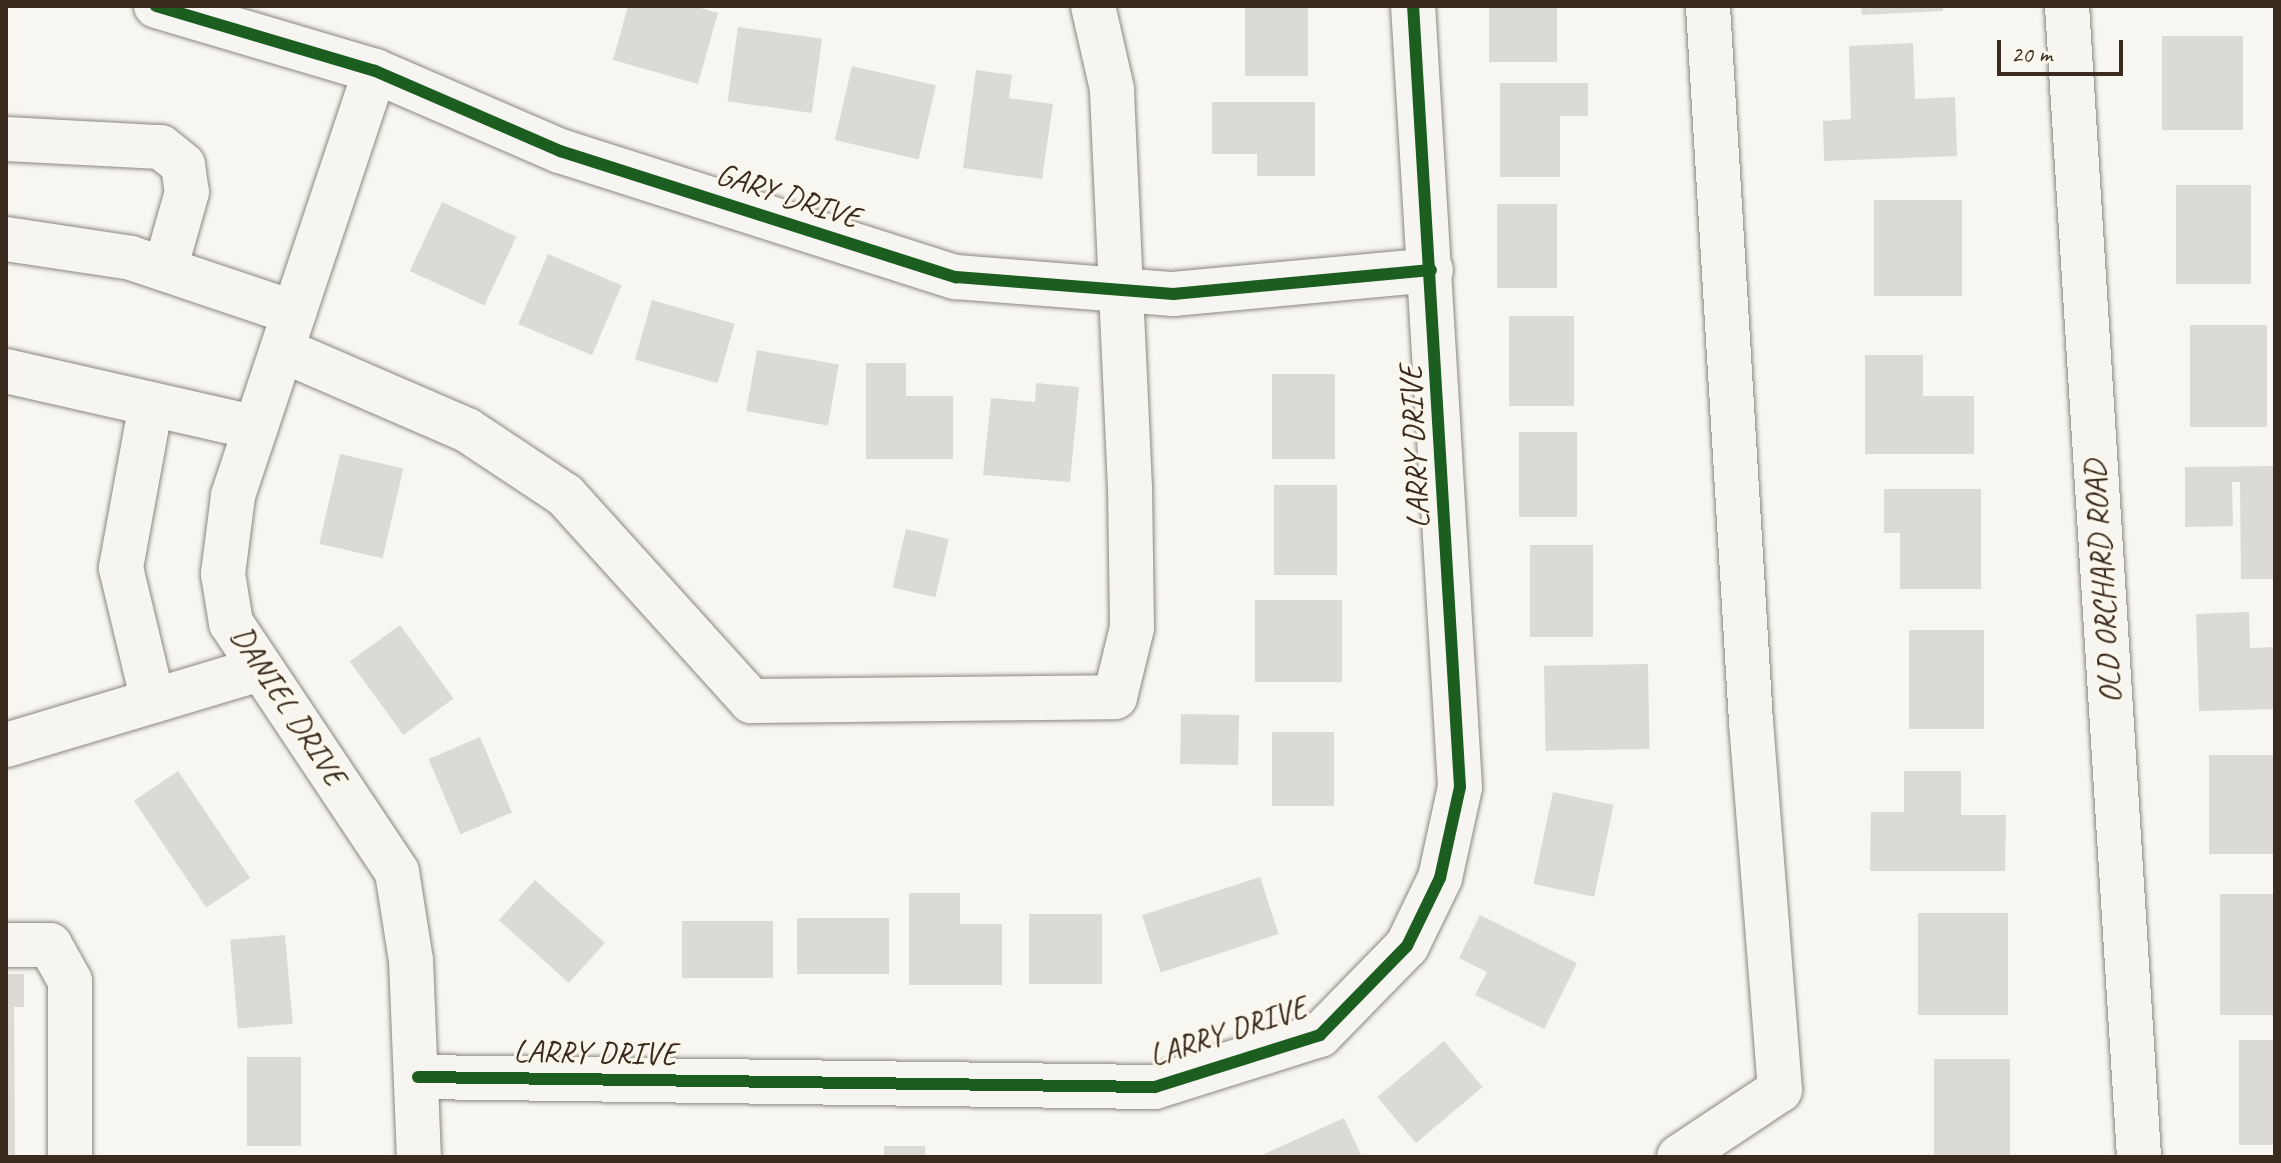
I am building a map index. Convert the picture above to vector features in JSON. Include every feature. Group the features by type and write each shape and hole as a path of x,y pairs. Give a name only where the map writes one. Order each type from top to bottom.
{"street":[{"name":"GARY DRIVE","path":"156,6 375,71 560,151 956,277 1173,294 1431,270"},
{"path":"6,239 131,258 165,269 467,430 565,495 751,701 1115,697 1132,628 1123,290 1112,89 1093,6"},
{"name":"LARRY DRIVE","path":"418,1077 1155,1087 1320,1035 1407,946 1440,878 1460,787 1413,6"},
{"path":"1679,1157 1780,1090 1751,722 1708,6"},
{"name":"OLD ORCHARD ROAD","path":"2067,6 2139,1157"},
{"name":"DANIEL DRIVE","path":"375,71 233,496 223,574 231,623 397,872 411,960 419,1157"},
{"path":"6,139 161,147 183,165 187,192 165,269"},
{"path":"6,371 256,428"},
{"path":"151,404 121,568 153,701"},
{"path":"6,745 259,669"},
{"path":"6,945 50,945 70,981 70,1157"}],"building":[{"path":"628,6 694,6 718,13 698,84 613,60"},
{"path":"1245,6 1308,6 1308,76 1245,76"},
{"path":"1489,6 1557,6 1557,62 1489,62"},
{"path":"1861,6 1943,6 1943,11 1862,15"},
{"path":"738,27 822,39 812,113 728,101"},
{"path":"2162,36 2243,36 2243,130 2162,130"},
{"path":"1913,43 1915,99 1955,97 1957,156 1824,161 1823,121 1851,119 1849,46"},
{"path":"852,66 936,85 919,159 835,140"},
{"path":"976,70 1012,75 1009,98 1053,104 1042,179 963,168"},
{"path":"1500,83 1588,83 1588,116 1560,116 1560,177 1500,177"},
{"path":"1212,102 1315,102 1315,176 1257,176 1257,154 1212,154"},
{"path":"2176,185 2251,185 2251,284 2176,284"},
{"path":"1874,200 1962,200 1962,296 1874,296"},
{"path":"442,202 516,237 484,306 410,271"},
{"path":"1497,204 1557,204 1557,288 1497,288"},
{"path":"548,254 622,285 592,355 518,324"},
{"path":"652,300 735,324 718,383 635,360"},
{"path":"1509,316 1574,316 1574,406 1509,406"},
{"path":"2190,325 2267,325 2267,427 2190,427"},
{"path":"757,350 839,364 828,425 746,411"},
{"path":"1865,355 1923,355 1923,396 1974,396 1974,454 1865,454"},
{"path":"866,363 906,363 906,396 953,396 953,459 866,459"},
{"path":"1272,374 1335,374 1335,459 1272,459"},
{"path":"1036,383 1079,387 1070,482 983,475 991,398 1035,402"},
{"path":"1519,432 1577,432 1577,517 1519,517"},
{"path":"340,454 403,469 383,558 319,544"},
{"path":"2275,466 2275,579 2241,579 2240,482 2232,482 2233,526 2185,527 2185,467"},
{"path":"1274,485 1337,485 1337,575 1274,575"},
{"path":"1884,489 1981,489 1981,589 1900,589 1900,533 1884,533"},
{"path":"906,529 949,539 935,597 893,587"},
{"path":"1530,545 1593,545 1593,637 1530,637"},
{"path":"1255,600 1342,600 1342,682 1255,682"},
{"path":"2249,612 2250,648 2275,647 2275,709 2199,711 2196,614"},
{"path":"400,625 453,699 403,735 350,661"},
{"path":"1909,630 1984,630 1984,729 1909,729"},
{"path":"1648,664 1649,749 1545,751 1544,666"},
{"path":"1181,714 1239,715 1238,765 1180,764"},
{"path":"1272,732 1334,732 1334,806 1272,806"},
{"path":"480,737 512,812 460,834 428,759"},
{"path":"2209,755 2275,755 2275,854 2209,854"},
{"path":"178,771 250,878 206,908 134,801"},
{"path":"1904,771 1961,771 1961,815 2006,815 2005,871 1870,871 1871,812 1904,812"},
{"path":"1553,792 1614,805 1594,897 1533,884"},
{"path":"1260,877 1279,934 1161,972 1142,915"},
{"path":"535,880 605,943 569,983 499,920"},
{"path":"909,893 960,893 960,924 1002,924 1002,985 909,985"},
{"path":"2220,894 2275,894 2275,1015 2220,1015"},
{"path":"1918,913 2008,913 2008,1015 1918,1015"},
{"path":"1029,914 1102,914 1102,984 1029,984"},
{"path":"1480,915 1577,963 1544,1029 1475,995 1487,972 1459,958"},
{"path":"797,918 889,918 889,974 797,974"},
{"path":"682,921 773,921 773,978 682,978"},
{"path":"285,935 293,1024 238,1028 230,940"},
{"path":"6,974 24,974 24,1007 14,1007 15,1157 6,1157"},
{"path":"2239,1040 2275,1040 2275,1145 2239,1145"},
{"path":"1444,1041 1483,1087 1416,1143 1377,1097"},
{"path":"247,1057 301,1057 301,1146 247,1146"},
{"path":"1934,1059 2010,1059 2010,1157 1934,1157"},
{"path":"1344,1118 1362,1157 1265,1157 1264,1154"},
{"path":"884,1146 925,1146 925,1157 884,1157"}],"cycle path":[{"path":"156,6 375,71 560,151 956,277 1173,294 1431,270"},
{"path":"418,1077 1155,1087 1320,1035 1407,946 1440,878 1460,787 1413,6"}]}
